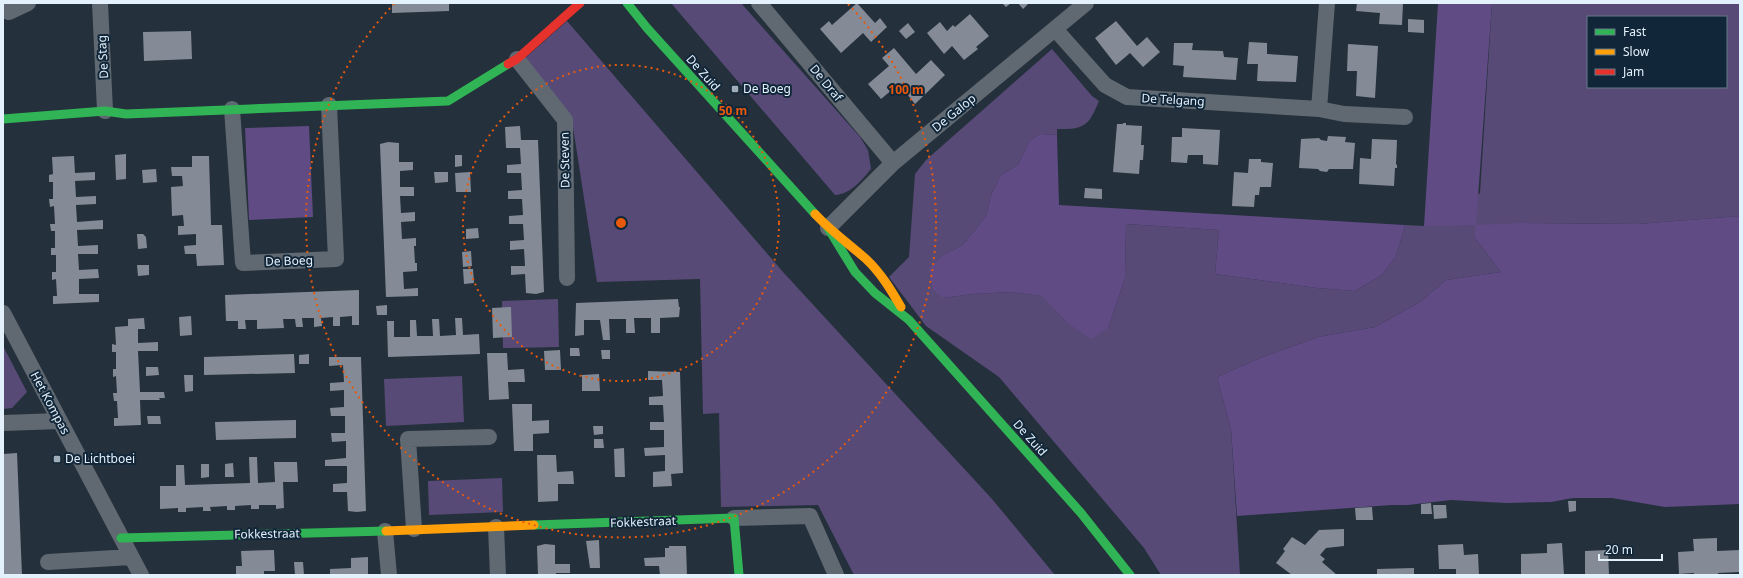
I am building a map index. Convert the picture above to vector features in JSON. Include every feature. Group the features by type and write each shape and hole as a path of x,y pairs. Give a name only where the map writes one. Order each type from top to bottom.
{"street":[{"path":"6,10 28,3"},
{"name":"De Stag","path":"100,3 105,111"},
{"path":"3,119 105,111 126,114 448,101 517,59 580,3"},
{"name":"De Zuid","path":"626,3 828,228 867,260 887,284 909,320"},
{"name":"De Galop","path":"828,228 892,163 1086,3"},
{"path":"1319,109 1327,3"},
{"name":"De Draf","path":"767,6 892,163"},
{"name":"De Telgang","path":"1055,29 1104,85 1127,97 1319,109 1344,114 1405,117"},
{"name":"De Steven","path":"517,59 565,120 567,278"},
{"name":"De Boeg","path":"232,109 243,263 336,259 329,105"},
{"name":"De Zuid","path":"828,228 856,272 875,293 909,320 1081,514 1130,575"},
{"name":"Het Kompas","path":"3,313 140,575"},
{"path":"3,423 60,420"},
{"path":"414,529 408,439 489,437"},
{"path":"739,575 734,518 810,516 836,575"},
{"name":"Fokkestraat","path":"121,538 385,531 734,518"},
{"path":"496,527 498,575"},
{"path":"385,531 389,575"},
{"path":"48,562 131,557"}],"shaded area":[{"path":"671,3 741,3 860,137 868,150 871,169 864,178 856,186 846,192 835,195"},
{"path":"1438,3 1492,3 1476,225 1424,226"},
{"path":"1492,3 1740,3 1740,216 1638,224 1521,223 1475,234 1474,237 1501,272 1446,280 1420,302 1375,327 1318,337 1260,358 1217,377 1231,429 1240,575 1161,575 1144,548 999,377 926,326 889,277 909,257 915,174 926,160 1052,49 1092,96 1099,101 1089,121 1080,127 1057,129 1057,135 1040,134 1030,140 1018,165 1001,175 991,195 986,216 963,245 945,254 943,298 973,294 1011,292 1043,296 1065,321 1108,328 1125,278 1126,224 1219,230 1215,274 1317,288 1355,291 1382,275 1396,256 1405,225 1424,226 1480,193"},
{"path":"567,21 783,272 992,499 1055,575 854,575 818,505 721,507 719,413 703,414 700,279 597,282 573,127 523,60"},
{"path":"309,126 313,217 249,220 245,128"},
{"path":"1040,134 1057,135 1059,205 1405,225 1396,256 1382,275 1355,291 1317,288 1215,274 1219,230 1126,224 1125,278 1108,328 1091,339 1065,321 1042,296 1011,292 973,294 943,298 933,290 929,269 945,254 963,245 986,216 991,195 1001,175 1018,165 1030,140"},
{"path":"1740,216 1740,504 1665,507 1612,498 1573,498 1551,502 1506,503 1451,500 1408,505 1237,516 1231,429 1217,377 1260,358 1318,337 1375,327 1420,302 1446,280 1501,272 1474,237 1476,225 1521,223 1638,224"},
{"path":"558,299 559,347 503,348 502,301"},
{"path":"3,346 27,392 12,408 3,409"},
{"path":"462,376 464,422 386,426 384,379"},
{"path":"502,478 503,512 429,515 428,481"}],"building":[{"path":"392,3 449,3 449,11 392,13"},
{"path":"857,3 875,23 880,18 887,27 871,42 863,33 841,53 820,29 829,21 832,25"},
{"path":"1002,3 1011,3 1006,7"},
{"path":"1018,3 1029,3 1023,9"},
{"path":"1357,3 1403,3 1402,25 1379,24 1380,13 1356,11"},
{"path":"970,14 989,36 976,47 978,49 964,60 952,46 944,54 927,33 940,22 947,31 953,25 955,27"},
{"path":"1408,19 1424,20 1424,33 1408,32"},
{"path":"1116,21 1137,46 1147,37 1160,52 1143,67 1130,53 1116,65 1095,38"},
{"path":"908,23 915,32 906,39 899,31"},
{"path":"191,31 192,59 144,61 143,32"},
{"path":"1249,42 1267,43 1267,54 1298,56 1296,82 1257,81 1258,64 1247,64"},
{"path":"1174,43 1193,43 1192,50 1223,51 1224,57 1238,58 1236,80 1183,77 1184,66 1173,65"},
{"path":"1348,44 1378,46 1375,98 1356,96 1357,71 1347,71"},
{"path":"894,48 916,74 931,60 945,75 915,104 899,84 881,99 868,84 889,66 882,58"},
{"path":"1126,123 1126,125 1142,126 1141,145 1144,145 1143,160 1140,160 1139,174 1113,172 1117,124"},
{"path":"520,126 521,140 538,140 544,292 536,294 526,293 525,274 511,275 511,266 525,266 524,249 510,250 510,241 524,240 523,224 509,224 509,216 523,215 522,199 508,199 508,191 522,190 521,173 507,173 507,165 521,164 520,148 506,148 505,127"},
{"path":"1182,128 1220,130 1218,165 1203,164 1203,155 1188,155 1187,163 1171,162 1172,137 1182,137"},
{"path":"1328,136 1346,137 1345,142 1355,143 1353,169 1329,169 1327,172 1320,171 1318,169 1299,168 1301,139 1319,138 1327,141"},
{"path":"1372,139 1397,140 1397,168 1395,168 1394,186 1359,184 1360,158 1371,159"},
{"path":"388,142 399,143 399,162 413,162 413,170 400,171 400,187 414,187 414,196 400,196 401,213 415,212 415,221 401,222 402,239 416,238 416,246 414,246 417,271 403,272 404,289 418,288 418,296 386,297 380,144"},
{"path":"126,154 126,179 116,180 115,155"},
{"path":"455,155 462,155 462,166 455,167"},
{"path":"74,156 75,173 95,172 95,180 75,181 76,197 96,196 96,204 76,205 77,222 103,220 103,229 77,230 78,246 98,245 98,254 78,254 79,270 98,269 99,278 79,279 79,294 99,294 99,302 53,304 53,296 57,296 56,279 52,280 52,272 56,272 56,255 51,255 51,248 55,248 55,231 51,231 50,224 55,224 54,206 50,207 49,199 53,199 53,182 49,182 49,175 53,174 52,157"},
{"path":"192,156 209,156 211,225 222,225 224,265 197,266 196,254 185,254 184,246 196,245 196,234 178,235 178,226 184,226 183,215 172,216 171,187 183,186 182,176 172,176 171,167 192,167"},
{"path":"1249,159 1261,159 1261,162 1273,163 1271,187 1260,187 1259,195 1255,195 1254,207 1232,206 1234,172 1248,173"},
{"path":"156,169 157,182 143,183 142,170"},
{"path":"434,172 448,172 448,182 435,183"},
{"path":"470,172 471,192 456,192 455,173"},
{"path":"1085,188 1102,189 1102,199 1084,198"},
{"path":"478,228 479,238 466,239 466,229"},
{"path":"137,234 143,234 146,237 147,248 138,249"},
{"path":"471,251 472,266 463,267 462,252"},
{"path":"137,265 149,265 149,275 138,276"},
{"path":"463,269 473,269 474,283 464,284"},
{"path":"359,290 359,325 352,325 352,316 340,317 340,326 333,326 333,317 321,318 322,326 314,327 314,318 302,318 303,327 296,327 295,319 283,319 284,328 257,329 257,320 245,320 246,329 238,329 238,321 226,321 225,295"},
{"path":"678,299 680,307 679,317 660,318 660,333 651,333 651,318 634,318 635,333 626,333 626,319 609,319 610,340 603,340 600,320 584,320 584,335 575,336 576,303"},
{"path":"387,305 387,315 377,315 376,306"},
{"path":"511,307 512,337 493,338 492,308"},
{"path":"191,316 192,335 180,336 179,317"},
{"path":"144,318 145,329 138,329 138,343 158,342 158,351 138,351 140,392 164,392 165,398 159,398 160,400 140,400 141,425 114,426 114,418 118,418 117,401 114,401 113,393 117,393 116,376 113,377 113,369 116,369 116,352 112,352 112,344 116,345 115,327 128,326 128,319"},
{"path":"455,318 462,318 463,335 479,334 480,354 388,357 387,321 394,321 394,337 410,337 410,320 416,320 417,336 433,336 432,319 439,319 440,336 456,335"},
{"path":"570,348 579,348 580,356 570,356"},
{"path":"560,350 561,370 545,370 544,351"},
{"path":"601,350 610,350 610,359 602,359"},
{"path":"487,353 507,353 508,370 524,369 525,382 508,382 509,399 489,400"},
{"path":"294,354 295,373 204,375 204,357"},
{"path":"309,354 309,364 299,364 299,355"},
{"path":"329,357 361,357 366,511 348,511 347,492 333,492 333,484 347,483 347,466 325,466 325,460 346,458 346,441 332,442 331,433 345,433 345,416 331,416 330,408 344,407 344,390 330,391 330,383 344,382 343,365 329,366"},
{"path":"146,367 158,367 159,375 146,376"},
{"path":"648,371 680,372 683,473 671,474 672,486 653,487 653,472 665,471 665,455 645,456 644,448 664,447 664,430 650,430 650,422 664,422 663,405 649,405 649,397 663,396 662,380 648,380"},
{"path":"599,374 600,391 582,391 582,375"},
{"path":"184,375 193,375 193,391 185,392"},
{"path":"512,404 532,404 532,421 549,420 549,433 533,434 533,451 514,451"},
{"path":"147,416 160,416 161,424 148,424"},
{"path":"296,420 296,438 216,440 215,422"},
{"path":"593,426 603,426 603,434 594,435"},
{"path":"594,439 603,439 604,448 594,448"},
{"path":"624,448 625,477 615,477 614,449"},
{"path":"17,453 22,575 3,575 3,454"},
{"path":"537,455 556,455 557,472 573,471 574,484 558,484 558,501 538,502"},
{"path":"249,457 257,457 258,483 275,482 274,462 297,462 298,482 283,482 284,508 276,509 276,505 259,505 259,509 251,509 251,505 235,506 235,510 227,510 227,506 210,507 211,511 203,511 203,507 186,508 186,512 178,512 178,508 160,509 160,486 176,486 176,465 184,465 185,485 250,483"},
{"path":"233,463 234,477 225,477 225,464"},
{"path":"201,464 209,464 209,477 201,478"},
{"path":"1568,501 1576,501 1576,511 1569,512"},
{"path":"1431,503 1432,514 1421,514 1421,504"},
{"path":"1433,505 1446,505 1447,518 1434,519"},
{"path":"1372,507 1373,520 1356,520 1355,508"},
{"path":"1344,529 1344,546 1326,548 1320,555 1325,559 1322,562 1337,575 1292,575 1276,563 1285,551 1283,549 1292,537 1305,545 1319,530"},
{"path":"1717,538 1717,551 1740,550 1740,572 1718,573 1718,575 1694,575 1694,573 1679,574 1678,552 1694,551 1693,539"},
{"path":"599,540 600,568 590,568 586,541"},
{"path":"1562,543 1564,575 1521,575 1521,554 1547,553 1547,544"},
{"path":"545,544 555,545 555,564 570,564 570,573 538,575 537,546"},
{"path":"1463,544 1464,555 1478,554 1479,575 1456,575 1456,569 1439,569 1438,545"},
{"path":"669,546 686,546 687,575 660,575 659,566 645,566 644,558 665,557 665,548 669,548"},
{"path":"274,550 275,571 264,571 264,575 236,575 236,566 242,566 241,551"},
{"path":"1608,550 1609,575 1585,575 1585,551"},
{"path":"368,557 368,575 330,575 330,569 351,568 351,558"},
{"path":"294,562 303,562 304,575 295,575"},
{"path":"1414,568 1414,575 1377,575 1377,569"}],"traffic: fast":[{"path":"627,3 647,28 815,214"},
{"path":"3,119 105,111 126,114 448,101 508,64"},
{"path":"828,228 855,272 875,293 909,320 1081,513 1130,575"},
{"path":"534,525 734,518 739,575"},
{"path":"121,538 386,531"}],"traffic: slow":[{"path":"815,214 871,264 901,307"},
{"path":"386,531 534,525"}],"traffic: jam":[{"path":"508,64 517,59 580,3"}],"place":[{"name":"De Boeg","path":"735,89"},
{"name":"De Lichtboei","path":"57,459"}]}
